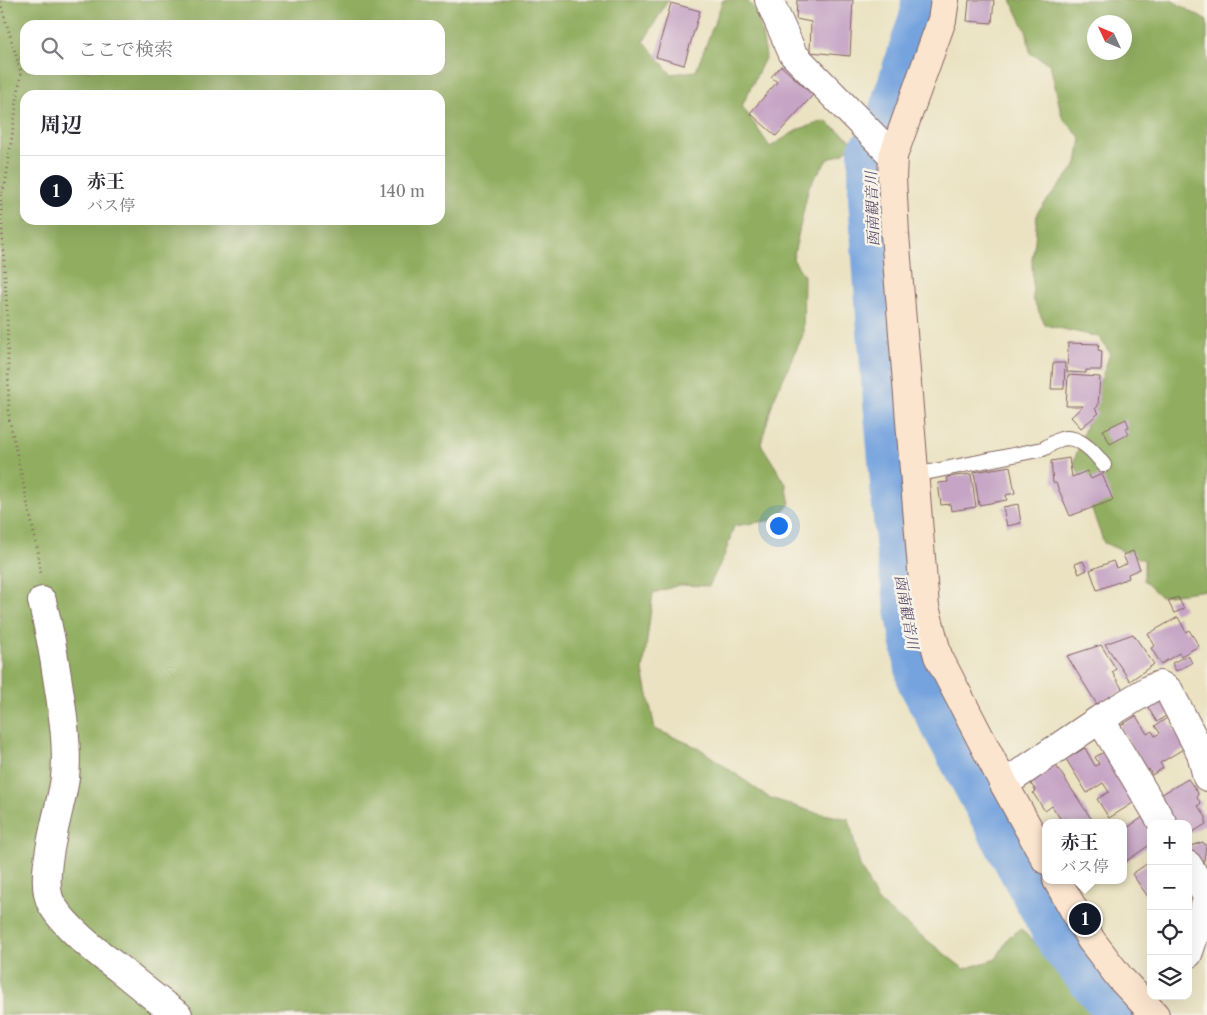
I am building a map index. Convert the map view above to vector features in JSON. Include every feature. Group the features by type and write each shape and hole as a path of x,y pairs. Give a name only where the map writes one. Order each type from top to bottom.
{"street":[{"path":"769,0 793,54 893,156"},
{"path":"945,0 942,20 893,156 895,234 925,607 938,656 1042,853"},
{"path":"42,601 49,628 64,718 65,746 65,776 47,876 51,903 59,915 88,945 178,1015"},
{"path":"1004,784 1100,719 1150,688 1160,685 1169,691 1201,753 1207,777"},
{"path":"1100,719 1161,820"},
{"path":"1192,872 1207,896"},
{"path":"1059,884 1091,940 1120,978 1155,1007"},
{"path":"1192,943 1207,900"}],"lane":[{"path":"915,474 1043,449 1062,439 1080,442 1104,465"}],"path":[{"path":"0,2 20,69"},
{"path":"21,75 5,186 0,194 7,310 9,418 38,552 42,601"}],"green space":[{"path":"0,0 668,0 644,41 671,74 696,71 723,0 747,0 758,14 766,56 742,106 770,147 799,129 825,121 854,142 844,153 827,160 809,186 793,259 804,276 803,335 773,401 761,444 786,484 790,504 773,520 734,526 725,554 709,586 679,585 653,593 643,671 655,729 699,748 768,797 813,812 849,819 860,866 878,902 964,969 996,959 1009,937 1021,929 1067,975 1096,1015 0,1015"},
{"path":"1011,0 1171,0 1207,21 1207,590 1160,596 1144,581 1144,560 1104,543 1074,461 1110,353 1099,337 1045,325 1033,299 1032,259 1037,213 1077,164 1081,138 1062,117 1050,64 1030,53 1027,33"}],"building":[{"path":"797,0 853,0 850,56 810,52 811,22 796,19"},
{"path":"969,0 994,0 992,23 967,21"},
{"path":"671,3 700,11 684,65 656,57"},
{"path":"781,66 813,95 776,136 750,113 777,82 771,77"},
{"path":"1068,343 1099,344 1098,350 1102,351 1101,370 1086,370 1086,373 1067,372"},
{"path":"1053,363 1065,363 1064,389 1051,389"},
{"path":"1068,375 1100,377 1098,406 1095,409 1099,413 1081,428 1071,417 1083,406 1066,406"},
{"path":"1126,419 1129,427 1126,428 1129,434 1110,444 1103,430"},
{"path":"1069,458 1072,477 1087,471 1091,479 1102,474 1113,500 1070,516 1056,483 1053,483 1051,461"},
{"path":"1010,466 1015,493 1006,495 1007,500 979,505 974,472"},
{"path":"971,474 976,507 951,511 950,504 941,505 938,483 948,482 947,477"},
{"path":"1018,504 1021,523 1007,526 1003,507"},
{"path":"1133,551 1140,569 1128,574 1129,578 1097,590 1090,570 1113,561 1116,568 1127,564 1123,555"},
{"path":"1083,561 1087,570 1079,574 1075,564"},
{"path":"1178,597 1184,609 1174,613 1168,601"},
{"path":"1178,617 1186,632 1189,630 1199,646 1181,656 1179,653 1161,664 1151,648 1155,646 1148,634"},
{"path":"1133,634 1154,664 1130,681 1105,644"},
{"path":"1101,645 1116,669 1112,672 1123,690 1098,706 1067,656"},
{"path":"1188,655 1192,663 1176,671 1172,663"},
{"path":"1160,697 1170,713 1157,722 1147,706"},
{"path":"1136,716 1147,734 1152,731 1155,736 1160,733 1155,726 1167,718 1185,748 1160,763 1163,768 1152,775 1149,769 1147,771 1120,726"},
{"path":"1085,748 1095,766 1099,764 1095,757 1108,750 1138,800 1109,818 1097,799 1109,792 1103,783 1087,793 1066,759"},
{"path":"1055,764 1091,819 1060,819 1052,806 1045,811 1033,793 1036,791 1029,781"},
{"path":"1188,779 1198,793 1197,798 1201,803 1198,806 1206,817 1206,824 1192,833 1192,820 1171,820 1157,797"},
{"path":"1143,817 1147,824 1147,847 1127,861 1127,828"},
{"path":"1203,842 1206,846 1204,861 1196,862 1192,854 1192,846"},
{"path":"1147,864 1147,895 1132,874"}],"waterway":[{"name":"函南観音川","path":"882,137 922,14 923,0"},
{"name":"函南観音川","path":"870,151 870,198 879,331 898,554 919,681 1061,945 1122,1015"}],"place":[{"name":"赤王","path":"1085,919"}]}
